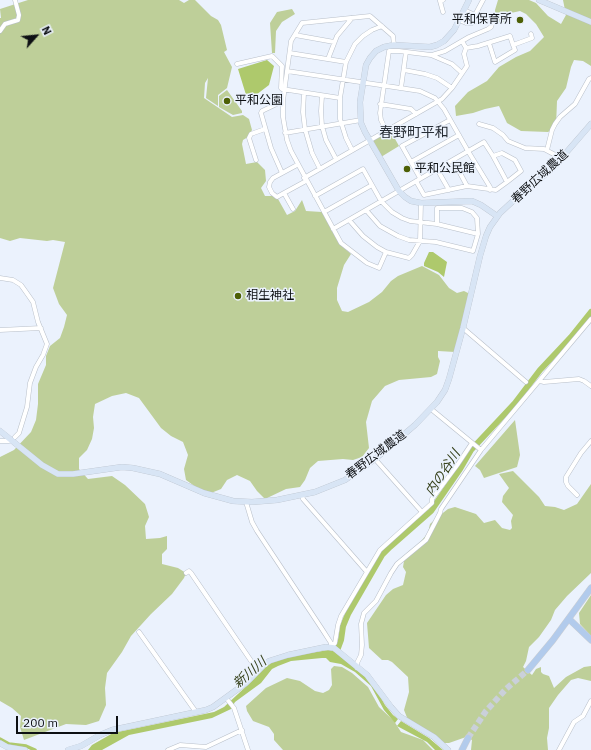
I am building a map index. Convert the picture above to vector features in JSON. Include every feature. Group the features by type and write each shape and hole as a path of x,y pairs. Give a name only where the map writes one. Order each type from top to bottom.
{"main road":[{"path":"528,670 569,619 591,588"},
{"path":"569,619 591,640"},
{"path":"462,750 468,738"}],"street":[{"path":"0,31 4,24 18,20 19,15 15,0"},
{"path":"443,0 440,1 443,12"},
{"path":"469,0 454,30 449,37 437,45 430,47 394,45 384,46 376,51 366,65 360,102 361,120 369,140 398,191 405,197 411,201 421,203 472,201 482,204 497,216"},
{"path":"464,10 475,15 483,0"},
{"path":"539,0 591,22"},
{"path":"552,0 554,6"},
{"path":"386,252 379,268 367,263 341,243 297,165 291,151 285,133 283,101 292,41 302,23 370,16 394,36 394,45"},
{"path":"431,55 445,51 462,40 488,29 491,27 493,21 490,16 472,23 466,23 459,20"},
{"path":"328,59 337,36 352,18"},
{"path":"352,150 341,123 340,98 346,62 356,44 363,36 382,26"},
{"path":"514,45 532,38 531,34"},
{"path":"295,35 334,42"},
{"path":"466,48 489,43 510,36 515,50 495,62 489,43"},
{"path":"297,165 273,178 270,182 269,187 272,193 277,197 320,169 446,95 467,66 464,54 466,48 462,40"},
{"path":"386,130 381,120 380,104 389,51 431,55 452,64 462,73"},
{"path":"401,88 406,52"},
{"path":"290,53 346,62"},
{"path":"237,64 272,56 282,66 281,88 284,90 340,98"},
{"path":"404,70 437,78 452,88"},
{"path":"287,71 420,91 429,94 438,101 490,187 490,190"},
{"path":"547,150 555,124 560,117 575,104 591,78"},
{"path":"304,93 303,112 305,129 312,153 320,169"},
{"path":"322,96 322,126 326,140 336,160"},
{"path":"282,173 271,148 261,113 262,111 283,101"},
{"path":"380,104 411,109 416,114"},
{"path":"285,133 361,120"},
{"path":"420,178 402,146 450,120"},
{"path":"479,124 493,128 503,135 508,141 526,148 547,150 562,158"},
{"name":"春野広域農道","path":"0,430 42,465 58,474 133,468 160,474 216,497 246,502 276,500 302,495 315,492 345,480 375,459 432,409 445,390 450,379 484,244 490,227 497,216 513,201 552,169 591,126"},
{"path":"256,160 249,138 251,134 265,129"},
{"path":"411,162 459,135"},
{"path":"333,229 484,142 508,182"},
{"path":"416,181 424,195 467,186 476,186 496,190 521,171 515,160 502,153 492,156"},
{"path":"453,160 467,186"},
{"path":"315,196 363,169 381,201 392,212 402,218 437,224 478,234"},
{"path":"437,169 449,190"},
{"path":"324,212 372,185"},
{"path":"284,193 293,209"},
{"path":"349,220 363,236 386,252 409,258 420,241 421,203"},
{"path":"366,210 380,226 409,240 436,242 473,251 478,234 477,218 472,212 462,208 437,208 437,224"},
{"path":"0,278 13,280 21,285 26,292 33,302 47,344 30,383 27,407 19,433 15,438"},
{"path":"357,668 357,663 361,655 361,624 364,613 376,601 397,564 426,540 440,513 440,508 480,450 591,319"},
{"path":"0,330 41,328"},
{"path":"463,328 526,382"},
{"path":"540,381 544,382 579,379 591,386"},
{"path":"432,409 480,450"},
{"path":"0,441 9,441"},
{"path":"577,495 568,486 566,477 581,452 591,441"},
{"path":"333,648 341,616 384,545 433,503 432,499 472,443"},
{"path":"375,459 422,512"},
{"path":"302,495 367,572"},
{"path":"246,502 252,522 257,532 322,629 333,648 370,679 395,712 403,719 434,737 448,750"},
{"path":"186,573 189,571 192,573 258,671"},
{"path":"139,632 196,712"},
{"path":"68,750 81,746 112,730 213,707 227,699 264,665 278,658 321,648 333,648"},
{"path":"227,699 234,708 248,750"},
{"path":"559,750 574,722 583,716 591,701"},
{"path":"168,750 174,749 180,745 206,747 242,730"},
{"path":"0,743 8,747 25,750"}],"shaded area":[{"path":"28,0 179,0 184,3 189,0 195,0 211,16 218,20 221,25 227,50 224,52 232,67 227,88 218,95 218,106 206,98 208,78 205,83 204,98 232,117 243,115 249,119 252,130 248,137 243,140 242,144 246,164 257,162 265,170 266,181 261,188 265,196 273,196 278,199 287,215 295,211 302,200 306,211 322,212 340,244 351,254 344,265 337,288 337,300 342,311 348,312 369,302 382,292 391,281 398,276 422,266 439,275 449,288 457,293 464,291 468,293 468,302 455,352 438,351 440,361 437,374 431,377 399,380 385,386 372,401 366,422 369,448 362,457 353,460 343,459 318,461 310,468 300,487 286,489 265,499 250,481 237,475 227,480 221,489 211,493 200,490 186,480 184,469 188,455 183,442 171,436 161,428 139,398 126,393 112,396 95,404 92,439 87,450 79,458 79,469 88,479 112,476 125,485 145,504 149,517 145,526 146,539 167,536 167,549 162,554 162,564 178,568 186,573 172,594 131,636 107,673 105,688 106,705 99,721 86,725 66,724 24,740 20,727 21,716 12,708 0,701 0,457 14,450 31,432 36,420 38,384 46,365 46,356 50,346 60,338 67,315 59,304 53,288 65,242 20,238 10,241 0,238 0,9"},
{"path":"498,0 529,0 536,3 548,16 561,24 566,15 563,0 591,0 591,66 583,61 574,60 566,88 557,101 556,127 548,132 521,131 507,123 499,106 456,116 455,106 468,92 487,81 499,67 530,51 544,37 536,24 526,14 520,11 511,13 502,24 495,21 495,10"},
{"path":"292,9 295,14 282,22 276,31 275,53 272,53 270,23 277,12"},
{"path":"267,60 274,66 269,85 252,98 247,98 238,69"},
{"name":"平和公園","path":"227,90 242,113 233,115 219,107 219,96"},
{"path":"390,130 399,146 381,157 371,140"},
{"path":"429,252 433,252 447,262 444,277 438,272 424,266"},
{"path":"515,420 520,455 517,467 484,478 480,470 475,466"},
{"path":"513,471 539,497 545,506 564,510 577,504 591,484 591,573 555,610 551,620 539,637 529,647 523,667 532,675 536,669 541,667 541,672 549,676 554,688 566,677 584,667 591,666 591,681 578,678 571,680 549,708 549,728 547,738 548,750 471,750 472,740 466,737 449,743 443,743 408,720 404,710 409,692 408,677 392,662 382,660 369,648 367,623 386,595 393,589 403,585 406,572 403,567 404,561 428,533 430,524 448,509 455,507 476,514 484,523 495,520 502,528 510,530 512,528 511,521 513,515 502,502 503,496 509,488 499,474"},
{"path":"591,595 591,636 580,624 579,613"},
{"path":"329,650 339,655 373,684 385,705 398,719 395,723 384,710 371,686 355,672 341,664 330,662 326,658 322,658 291,661 272,669 261,683 235,702 231,709 212,718 129,735 102,750 88,750 92,745 113,733 214,712 224,707 265,667 273,662 290,656"},
{"path":"334,666 342,667 352,673 368,687 379,707 394,721 401,732 423,740 433,750 283,750 274,740 274,734 269,727 253,721 247,711 246,706 266,688 287,678 300,681 315,691 323,693 329,690 332,685 331,669"},
{"path":"401,721 429,738 443,750 435,750 427,742 397,726"}],"waterway":[{"name":"内の谷川","path":"335,656 341,640 343,626 348,614 382,555 431,511 460,469 471,450 515,403 540,370 571,337 591,312"},
{"path":"0,739 9,744 26,746 35,750"}],"tunnel":[{"path":"468,738 486,711 506,689 528,670"}],"place":[{"name":"平和保育所","path":"520,20"},
{"name":"平和公園","path":"227,101"},
{"name":"平和公民館","path":"407,169"},
{"name":"相生神社","path":"238,296"}],"district":[{"name":"春野町平和","path":"414,133"}],"water label":[{"name":"新川川","path":"250,673"}]}
